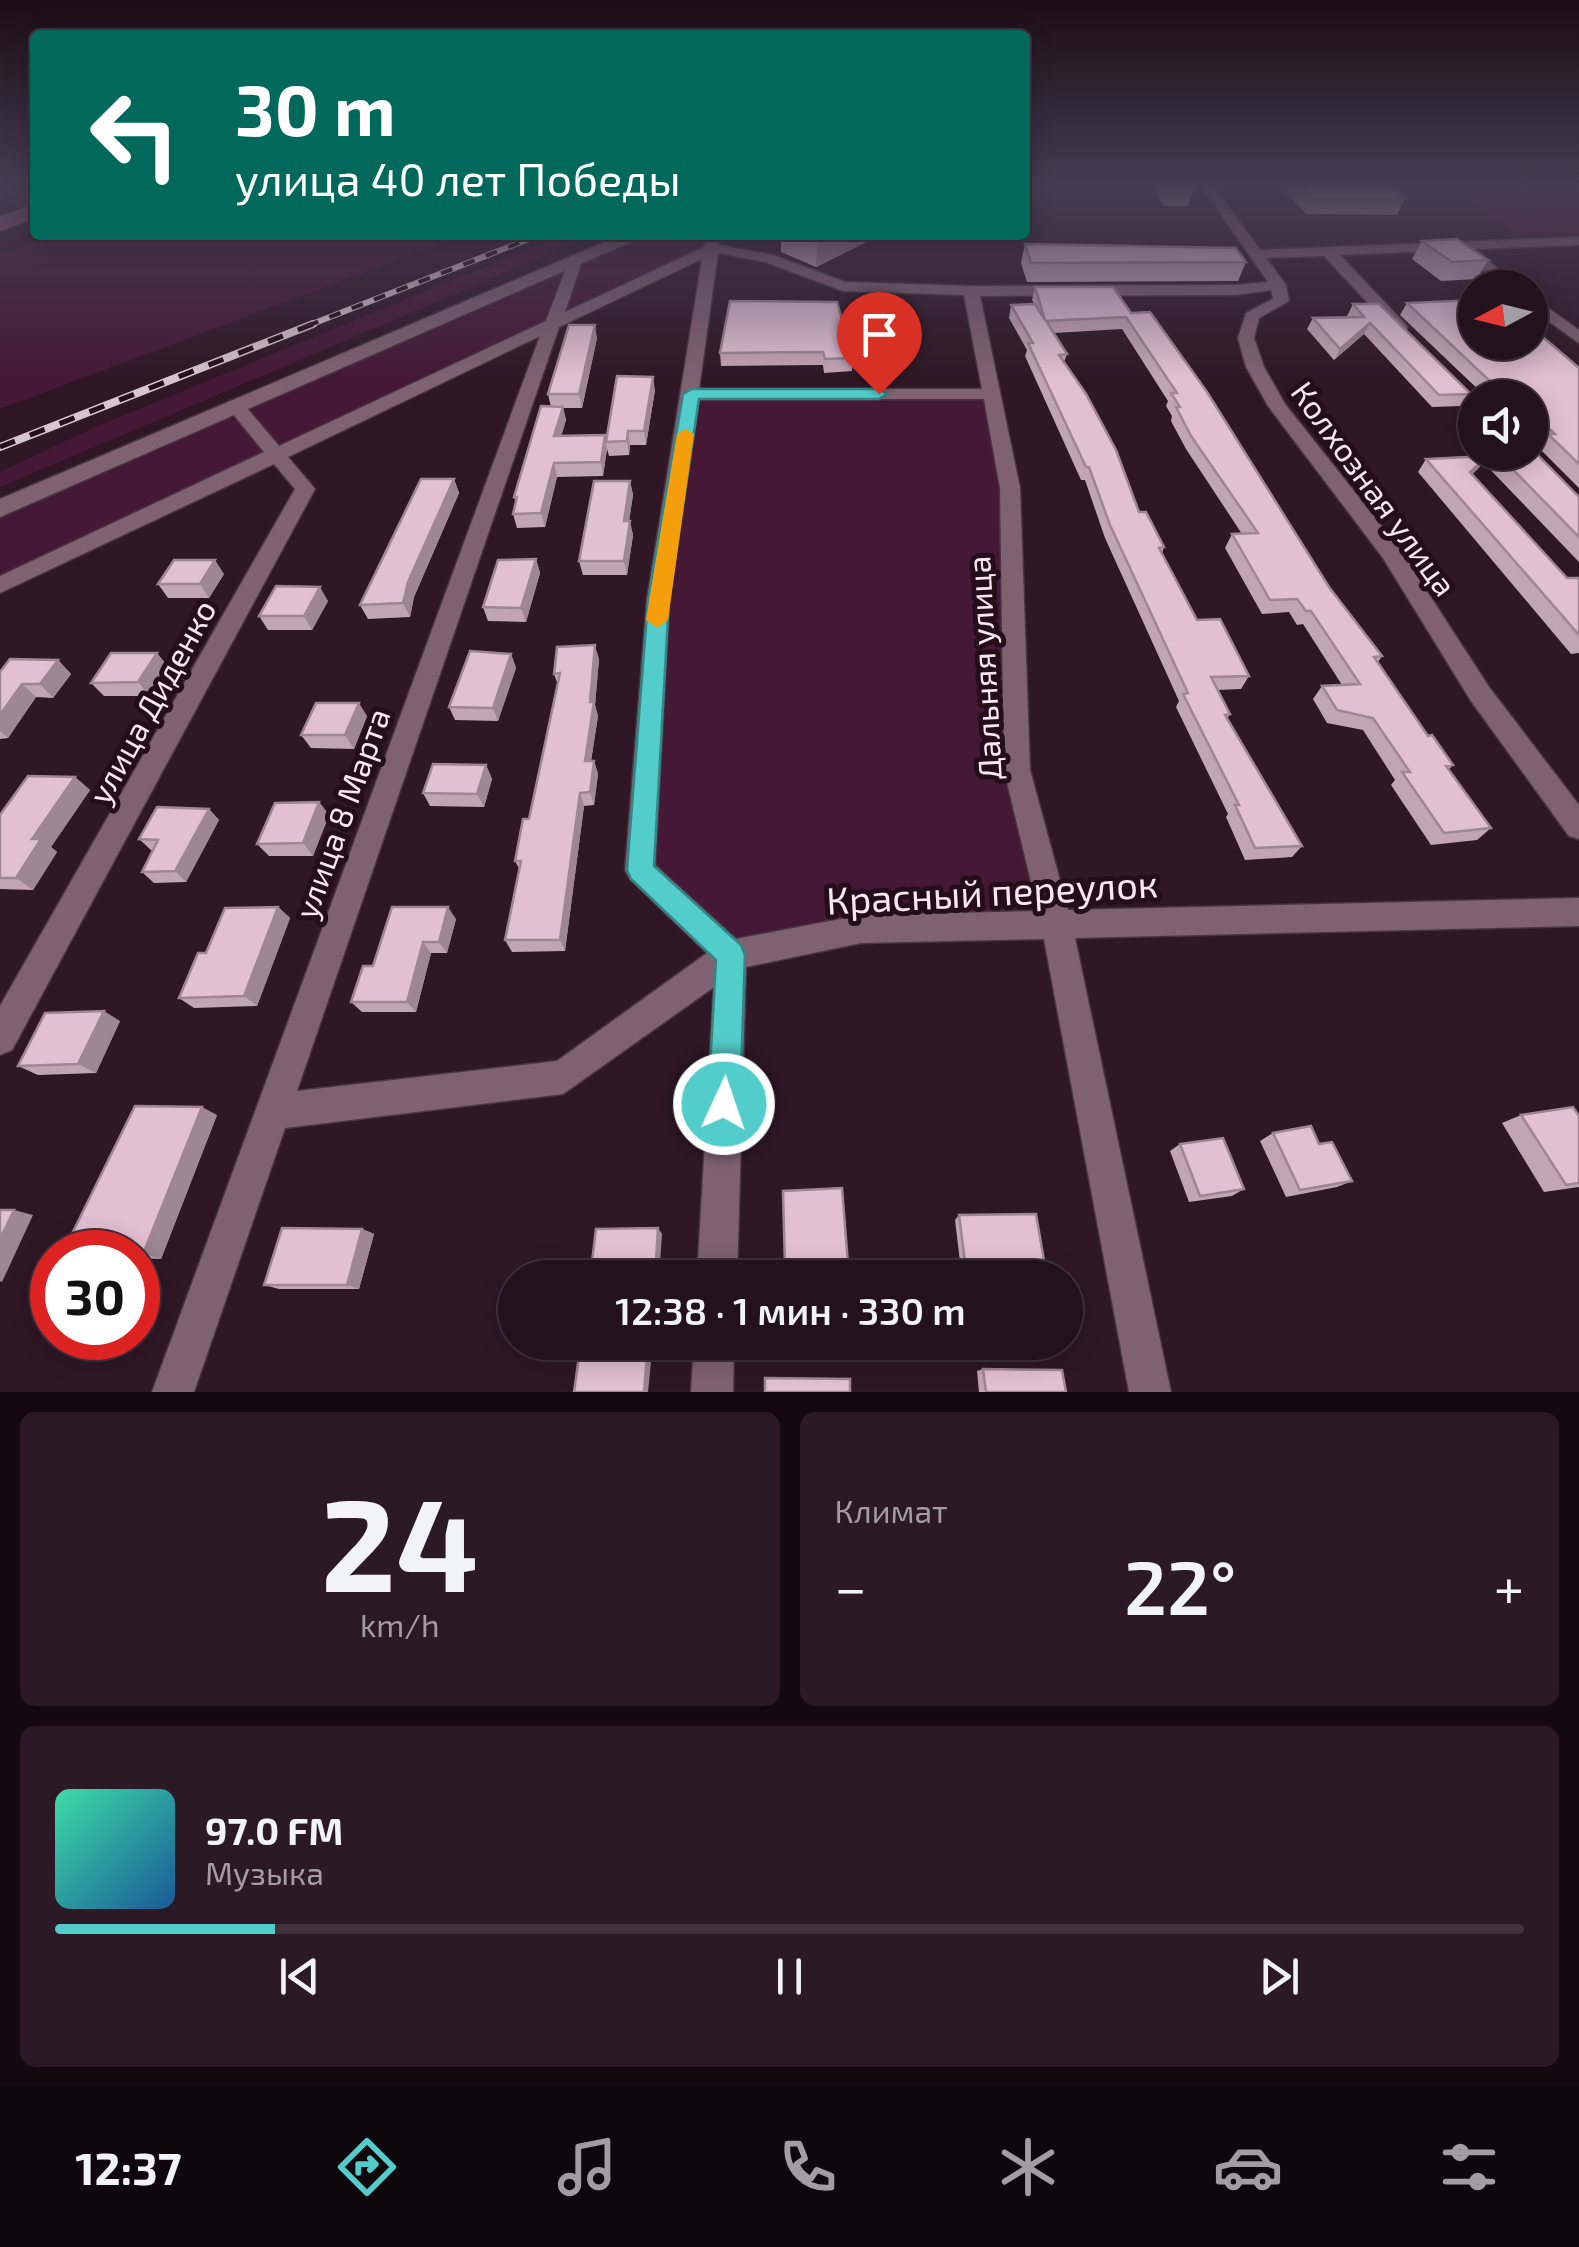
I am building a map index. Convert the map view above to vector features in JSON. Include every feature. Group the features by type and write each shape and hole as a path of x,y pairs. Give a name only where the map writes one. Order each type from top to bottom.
{"street":[{"path":"0,509 600,249"},
{"path":"0,585 552,325 699,249"},
{"path":"713,249 658,600 640,870 731,955 718,1260"},
{"path":"739,249 844,286 972,291 1236,290 1278,285 1254,249"},
{"path":"1258,254 1410,249"},
{"path":"1465,249 1492,270"},
{"path":"1329,252 1410,338"},
{"name":"улица 8 Марта","path":"173,1392 576,258"},
{"name":"Колхозная улица","path":"1278,285 1281,301 1252,316 1246,338 1254,367 1306,448 1391,553 1480,694 1579,827"},
{"name":"Дальняя улица","path":"972,291 1010,488 1017,770 1057,924 1150,1392"},
{"path":"1548,314 1579,338"},
{"path":"692,394 992,394"},
{"name":"улица Диденко","path":"0,1038 305,489 235,405"},
{"name":"Красный переулок","path":"272,1112 563,1077 731,955 861,929 1579,912"},
{"path":"712,1392 713,1360"}],"shaded area":[{"path":"14,249 427,249 0,409 0,255"},
{"path":"528,249 562,249 0,487 0,472 93,428"},
{"path":"605,249 712,249 0,585 0,509"},
{"path":"691,394 992,394 1010,488 1017,770 1057,925 731,955 640,870 658,600"}],"building":[{"path":"1027,249 1237,249 1246,262 1031,263"},
{"path":"1433,249 1472,249 1488,260 1452,262"},
{"path":"1035,287 1113,287 1131,313 1150,312 1207,392 1329,587 1382,656 1374,657 1428,736 1432,735 1453,765 1446,766 1491,828 1444,833 1402,772 1410,772 1373,718 1337,710 1322,686 1360,684 1311,611 1306,611 1297,599 1270,600 1232,534 1258,533 1191,436 1171,393 1177,393 1126,317 1046,321 1067,354 1059,355 1086,394 1116,450 1139,512 1146,512 1164,547 1159,548 1197,620 1220,619 1249,676 1211,677 1230,714 1225,715 1302,846 1255,848 1235,805 1239,805 1183,694 1188,693 1110,525 1089,467 1028,343 1033,343 1011,305 1035,304 1045,320"},
{"path":"730,301 837,302 853,358 825,359 823,352 720,353"},
{"path":"1458,301 1458,351 1407,303"},
{"path":"1353,304 1379,304 1458,381 1458,394 1439,395 1370,323 1340,349 1313,318 1364,317"},
{"path":"569,325 595,325 579,394 548,394"},
{"path":"1548,341 1579,368 1579,464 1548,434 1555,434 1548,428 1548,380 1489,380 1468,360 1548,360"},
{"path":"617,376 653,377 644,431 628,431 627,441 606,442"},
{"path":"541,406 563,407 554,436 605,435 601,462 554,463 541,513 513,514 514,497"},
{"path":"1458,457 1458,470 1472,470 1470,472 1567,578 1579,578 1579,635 1426,459"},
{"path":"1548,465 1579,497 1579,537 1514,470 1548,470"},
{"path":"421,479 454,479 408,582 403,603 360,605"},
{"path":"594,481 630,481 624,561 579,561"},
{"path":"536,559 521,608 483,607 498,560"},
{"path":"174,560 215,560 200,584 158,584"},
{"path":"276,586 320,587 304,616 259,616"},
{"path":"595,645 590,702 594,702 585,761 594,761 590,792 580,793 560,940 505,940 521,861 515,861 523,819 529,819 560,673 554,674 557,647"},
{"path":"470,651 511,654 493,708 449,707"},
{"path":"111,653 157,653 138,682 91,683"},
{"path":"10,659 58,660 40,684 22,684 0,715 0,672"},
{"path":"316,703 359,703 345,735 301,735"},
{"path":"433,764 486,765 477,794 423,793"},
{"path":"28,776 75,777 32,839 41,839 16,878 0,878 0,815"},
{"path":"319,802 303,843 257,844 275,803"},
{"path":"157,807 209,809 175,871 142,872 158,840 139,839"},
{"path":"278,907 244,996 179,998 198,953 206,953 225,908"},
{"path":"392,907 448,907 439,942 423,942 407,1002 351,1002 363,966 373,966"},
{"path":"104,1011 78,1064 18,1066 45,1013"},
{"path":"135,1106 202,1107 153,1230 74,1230"},
{"path":"1573,1107 1579,1116 1579,1183 1566,1185 1521,1115"},
{"path":"1311,1126 1319,1144 1332,1142 1352,1181 1300,1190 1273,1133"},
{"path":"1223,1138 1244,1189 1200,1196 1180,1144"},
{"path":"842,1188 848,1260 785,1260 783,1191"},
{"path":"0,1210 14,1210 0,1239"},
{"path":"1036,1214 1044,1260 965,1260 959,1215"},
{"path":"282,1228 362,1229 347,1285 264,1285"},
{"path":"658,1228 656,1260 592,1260 596,1229"},
{"path":"578,1360 647,1360 644,1392 574,1392"},
{"path":"983,1369 1062,1370 1066,1392 986,1392"},
{"path":"765,1378 850,1379 850,1392 765,1392"}],"railway":[{"path":"307,326 503,249"},
{"path":"0,447 313,324"}],"slow traffic":[{"path":"657,620 685,434"}],"route":[{"path":"724,1104 731,955 640,870 658,600 692,394 879,394"}]}
